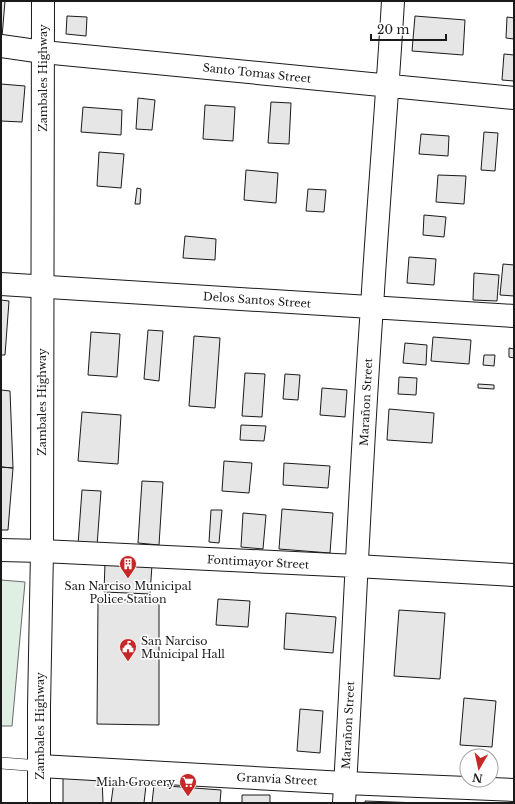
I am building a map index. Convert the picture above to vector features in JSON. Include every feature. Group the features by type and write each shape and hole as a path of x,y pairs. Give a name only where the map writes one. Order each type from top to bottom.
{"street":[{"name":"Zambales Highway","path":"39,803 42,551 44,1"},
{"name":"Marañon Street","path":"345,793 356,566 393,1"},
{"name":"Santo Tomas Street","path":"1,46 43,52 514,98"},
{"name":"Delos Santos Street","path":"1,284 514,316"},
{"name":"Fontimayor Street","path":"1,550 356,566 514,575"},
{"name":"Granvia Street","path":"40,766 345,793 514,790"}],"lane":[{"path":"1,763 40,766"}],"green space":[{"path":"1,580 25,582 12,726 1,726"}],"building":[{"path":"1,1 5,1 2,37 1,37"},
{"path":"67,16 87,17 86,36 66,34"},
{"path":"415,16 465,20 463,55 412,51"},
{"path":"507,17 514,18 514,39 506,38"},
{"path":"504,54 514,55 514,81 502,80"},
{"path":"1,84 25,86 22,122 1,121"},
{"path":"138,98 155,100 152,130 136,129"},
{"path":"271,102 291,103 289,144 268,143"},
{"path":"205,105 235,107 233,141 203,139"},
{"path":"83,107 122,110 121,135 81,132"},
{"path":"484,132 498,133 495,171 481,170"},
{"path":"421,134 449,136 448,156 419,154"},
{"path":"99,152 124,154 121,188 97,186"},
{"path":"246,170 278,173 276,203 244,200"},
{"path":"438,175 466,176 464,204 436,202"},
{"path":"137,188 141,189 140,204 135,204"},
{"path":"308,189 326,190 324,212 306,211"},
{"path":"424,215 446,217 444,237 423,235"},
{"path":"185,236 216,239 215,260 183,258"},
{"path":"409,257 436,259 434,285 407,283"},
{"path":"503,264 514,265 514,296 500,295"},
{"path":"474,273 499,275 497,301 473,300"},
{"path":"1,300 9,301 5,355 1,355"},
{"path":"148,330 163,331 159,381 144,379"},
{"path":"91,332 120,334 117,377 88,375"},
{"path":"194,336 220,338 215,408 189,406"},
{"path":"433,337 471,340 469,364 431,361"},
{"path":"405,343 427,345 426,365 403,363"},
{"path":"509,348 514,349 514,358 509,357"},
{"path":"484,355 495,355 494,366 483,365"},
{"path":"245,373 265,374 262,417 242,416"},
{"path":"285,374 300,375 298,400 283,399"},
{"path":"399,377 417,378 416,395 398,394"},
{"path":"478,384 494,385 494,389 478,388"},
{"path":"322,388 347,390 345,417 320,415"},
{"path":"1,390 10,391 13,468 1,467"},
{"path":"389,409 434,413 432,443 387,440"},
{"path":"82,412 121,415 118,464 78,461"},
{"path":"241,425 266,426 264,441 240,440"},
{"path":"224,461 252,463 249,493 222,491"},
{"path":"284,463 330,466 328,488 283,485"},
{"path":"1,467 13,468 8,530 1,530"},
{"path":"142,481 163,482 159,545 138,543"},
{"path":"82,490 101,491 97,546 78,545"},
{"path":"282,509 333,513 330,553 279,549"},
{"path":"211,510 222,510 219,543 209,542"},
{"path":"243,513 266,515 263,549 241,547"},
{"name":"San Narciso Municipal Police Station","path":"105,563 152,565 150,594 104,592"},
{"path":"218,599 250,601 248,627 216,625"},
{"name":"San Narciso Municipal Hall","path":"98,600 159,600 159,725 97,724"},
{"path":"399,610 445,613 440,679 394,676"},
{"path":"286,613 336,617 333,653 284,649"},
{"path":"464,698 496,701 492,747 460,745"},
{"path":"300,709 323,711 320,753 297,751"},
{"path":"102,777 103,803 63,803 63,778"},
{"path":"114,781 146,785 144,803 111,803"},
{"path":"154,785 221,790 220,803 152,803"},
{"path":"242,795 270,795 270,803 242,803"},
{"path":"365,801 420,803 365,803"}],"place":[{"name":"San Narciso Municipal Police Station","path":"128,579"},
{"name":"San Narciso Municipal Hall","path":"128,662"},
{"name":"Miah Grocery","path":"188,797"}]}
